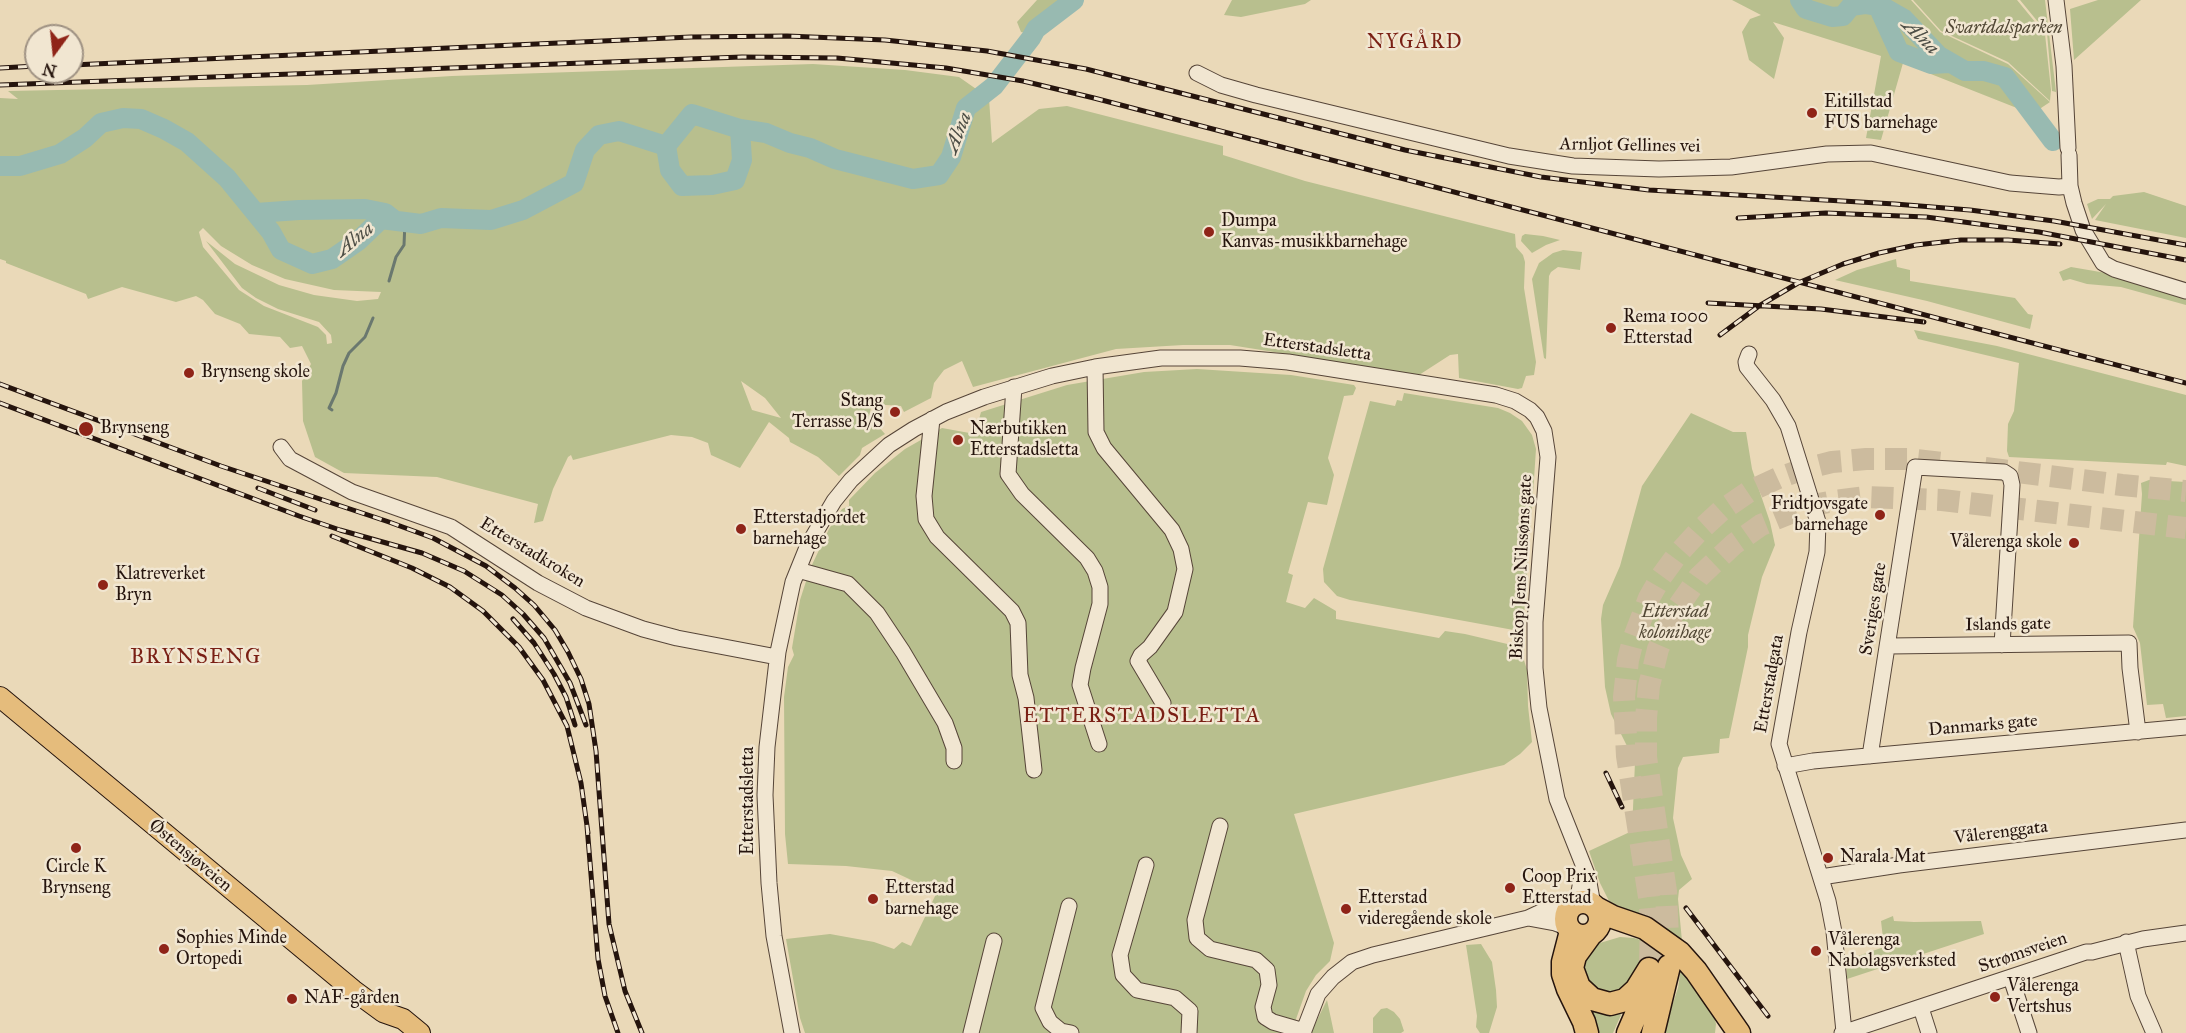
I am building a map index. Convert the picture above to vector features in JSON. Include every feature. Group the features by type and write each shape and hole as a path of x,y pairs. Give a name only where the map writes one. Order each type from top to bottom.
{"highway":[{"path":"1582,919 1613,917 1645,928 1680,953 1739,1033"},
{"path":"1582,919 1572,968 1579,987 1592,999 1610,1004 1625,1000 1656,966"},
{"path":"1582,919 1563,962 1563,974 1587,1033"},
{"path":"1653,1033 1661,1000 1656,966"},
{"path":"1628,1033 1656,966"},
{"path":"1713,997 1720,1024 1719,1033"},
{"path":"1647,1033 1661,1000"}],"main road":[{"name":"Østensjøveien","path":"0,698 294,942 383,1012 400,1033"},
{"name":"Østensjøveien","path":"383,1012 403,1019 420,1033"}],"street":[{"path":"2056,0 2064,66 2070,186 2083,230 2103,263 2119,271 2186,291"},
{"name":"Arnljot Gellines vei","path":"1197,73 1221,85 1256,95 1540,162 1632,169 1731,167 1827,154 1871,153 2019,184 2070,186"},
{"name":"Etterstadgata","path":"1749,354 1747,367 1773,400 1788,426 1818,522 1817,552 1799,632 1779,744 1828,901 1834,932 1843,1033"},
{"name":"Etterstadsletta","path":"792,1033 774,936 766,827 767,747 777,657 787,607 798,570 817,529 834,501 851,480 888,445 932,419 960,406 1014,387 1095,367 1161,358 1272,361 1496,395 1515,401 1530,410"},
{"path":"1095,367 1096,432 1104,448 1172,530 1181,549 1185,569 1182,590 1175,612 1138,661 1163,703"},
{"path":"1014,387 1008,474 1022,494 1087,558 1095,571 1100,587 1100,604 1080,685 1099,744"},
{"name":"Biskop Jens Nilssøns gate","path":"1530,410 1542,425 1548,447 1535,622 1535,668 1539,708 1557,799 1588,878 1582,919"},
{"path":"932,419 924,496 926,519 937,537 1012,611 1018,623 1020,675 1026,698 1034,770"},
{"name":"Etterstadkroken","path":"281,447 290,459 352,492 451,527 538,583 586,608 631,625 677,638 777,657"},
{"name":"Sveriges gate","path":"1870,756 1915,467 1998,471 2009,474 2012,485 2002,645"},
{"path":"798,570 848,584 877,613 945,723 954,748 954,761"},
{"name":"Islands gate","path":"1888,646 2129,643 2138,732"},
{"name":"Danmarks gate","path":"1785,766 1813,761 2186,727"},
{"path":"1220,826 1195,920 1197,938 1210,949 1256,960 1267,970 1269,985 1263,1006 1265,1017 1304,1032 1318,994 1333,977 1352,962 1528,918 1543,911 1582,919"},
{"name":"Vålerenggata","path":"1821,877 1899,865 2186,830"},
{"path":"1146,865 1120,955 1123,975 1137,990 1175,998 1190,1011 1189,1033"},
{"path":"1069,906 1043,1008 1050,1022 1061,1030 1071,1033"},
{"name":"Strømsveien","path":"1843,1033 2086,952 2126,942 2186,933"},
{"path":"971,1033 994,941"},
{"path":"2126,942 2138,996 2154,1033"},
{"path":"2011,978 2030,1033"},
{"path":"1921,1008 1929,1033"}],"green space":[{"path":"1037,0 1073,0 1048,16 1031,34 1021,32 1017,22"},
{"path":"1232,0 1311,0 1305,4 1241,17 1224,15"},
{"path":"1732,0 1911,0 1940,32 2008,64 2050,102 2032,114 1903,63 1881,140 1866,138 1881,56 1773,22 1784,38 1774,79 1749,60 1742,32 1750,19 1761,15"},
{"name":"Svartdalsparken","path":"1913,0 2017,0 2045,34 2051,90 2050,101 2008,62 1941,31"},
{"path":"2020,0 2045,0 2056,92 2052,91 2047,33"},
{"path":"2098,0 2141,0 2074,60 2070,9"},
{"path":"813,64 905,70 959,77 989,98 992,143 1039,109 1067,106 1223,146 1223,155 1305,181 1515,234 1516,247 1523,255 1525,262 1524,288 1536,362 1534,375 1526,376 1522,388 1518,389 1459,378 1458,354 1450,355 1419,375 1230,345 1183,345 1116,349 973,387 962,361 944,370 934,383 931,398 904,412 901,406 872,404 869,416 885,434 862,448 860,455 839,476 818,457 790,442 789,438 769,422 740,468 711,455 708,443 692,437 671,435 573,460 571,455 553,489 543,521 534,523 538,504 437,477 344,473 315,457 303,421 302,381 311,364 302,346 290,348 280,337 249,334 240,324 215,314 203,300 196,296 176,302 122,287 88,299 86,294 0,259 0,98 18,99 8,91 307,85 452,76","holes":["203,228 221,246 252,265 285,279 334,290 381,292 378,299 357,301 314,295 279,285 235,264 206,241 242,288 278,309 319,322 331,335 332,343 327,344 326,335 318,327 264,306 239,290 203,247 199,232","741,381 765,398 781,418 752,410"]},
{"path":"2144,192 2186,206 2186,238 2095,220 2106,204 2092,219 2087,204 2098,199 2110,199 2113,196"},
{"path":"1525,234 1560,240 1532,253 1521,241"},
{"path":"1563,250 1582,252 1580,270 1558,267 1549,276 1546,359 1532,279 1539,263 1553,253"},
{"path":"1896,259 1897,267 1910,270 1910,281 2015,298 2028,314 2033,315 2030,329 1927,301 1835,280 1857,270"},
{"path":"2071,267 2106,273 2186,297 2186,305 2121,287 2087,284 2070,279 2063,281 2059,272"},
{"path":"1914,330 1997,346 2186,395 2186,466 2167,462 2166,465 2009,457 2007,451 2008,424 2014,411 2019,363 1918,339"},
{"path":"1197,369 1291,375 1354,385 1356,388 1353,395 1344,396 1328,458 1334,475 1327,505 1308,502 1288,573 1293,575 1286,602 1305,608 1314,598 1336,611 1336,619 1439,638 1445,631 1465,634 1520,647 1527,670 1532,742 1504,765 1294,814 1334,943 1330,961 1316,975 1306,991 1291,1033 805,1033 800,1018 786,939 830,934 874,942 894,949 902,942 911,946 937,892 892,871 846,866 788,864 785,834 784,697 788,667 794,655 792,648 800,600 810,569 829,529 842,509 849,506 849,500 875,473 905,449 942,428 975,434 981,412 1067,385 1144,372"},
{"path":"1404,393 1498,408 1522,421 1532,435 1536,449 1523,629 1519,631 1350,600 1337,596 1324,582 1323,569 1370,401 1395,406 1397,400 1402,401"},
{"name":"Etterstad kolonihage","path":"1691,413 1733,432 1746,432 1752,469 1770,522 1775,545 1762,577 1748,635 1748,647 1729,738 1720,739 1719,753 1683,757 1678,768 1673,818 1681,855 1692,879 1679,890 1682,941 1609,901 1589,851 1632,831 1635,762 1611,714 1605,687 1601,619 1603,605 1620,566 1642,486"},
{"path":"2149,480 2186,482 2186,716 2166,718 2163,704 2147,705 2140,643 2133,627 2141,483"},
{"path":"1893,916 1894,921 1981,921 1984,934 1847,979 1846,960 1884,947 1881,921"},
{"path":"1620,937 1648,942 1672,956 1682,965 1712,1008 1716,1024 1715,1033 1663,1033 1678,988 1681,968 1643,963 1636,981 1627,992 1619,997 1601,997 1588,991 1579,975 1581,956 1593,945"},
{"path":"1481,944 1492,962 1496,990 1497,1007 1489,1033 1480,1033 1476,1027 1477,1016 1466,945"},
{"path":"1327,1000 1334,1033 1310,1033 1311,1032"},
{"path":"1589,1007 1618,1009 1621,1015 1613,1033 1593,1033"},
{"path":"1387,1008 1400,1019 1404,1031 1401,1033 1373,1033 1373,1018 1381,1009"}],"waterway":[{"name":"Alna","path":"0,166 20,166 60,154 85,138 101,123 123,118 141,119 187,142 227,178 271,232 281,250 312,264 332,259 358,241 381,219 421,224 441,218 491,220 523,210 574,183 585,150 599,135 619,131 666,146 670,170 682,186 712,185 735,180 742,160 740,129 766,133 835,159 913,179 939,175 951,157 966,108 994,86 1036,29 1074,0"},
{"name":"Alna","path":"1800,0 1806,9 1832,17 1843,16 1851,6 1865,4 1883,7 1904,19 1939,56 1965,71 1984,71 2005,77 2053,141"},
{"path":"1878,6 1899,52 1931,64 1949,63"},
{"name":"Alna","path":"666,146 692,114 740,129"},
{"path":"256,213 365,209 385,213 394,220"},
{"path":"389,281 396,257 404,245 405,222"},
{"path":"332,410 329,408 336,393 343,366 349,353 365,337 373,318"}],"tunnel":[{"path":"1650,963 1649,897 1627,756 1624,697 1628,660 1633,640 1649,598 1661,577 1677,555 1722,510 1750,491 1778,478 1832,462 1908,459 1943,463"},
{"path":"1985,468 2186,491"},
{"path":"1669,961 1666,891 1646,757 1649,686 1658,649 1673,614 1699,577 1734,544 1761,525 1808,506 1866,497 1942,500 2186,528"}],"railway":[{"path":"84,64 691,37 787,36 885,40 987,51 1086,69 1405,150 1541,177 1649,190 1970,210 2054,221 2186,245"},
{"path":"0,85 742,57 837,58 946,68 1023,81 1094,98 2186,383"},
{"path":"0,68 24,67"},
{"path":"1738,218 1826,213 1926,217 2039,232 2186,260"},
{"path":"1720,335 1759,306 1798,283 1843,264 1879,253 1916,245 1961,240 2008,240 2060,244"},
{"path":"1708,303 1821,309 1924,322"},
{"path":"0,384 221,466 433,538 486,566 534,605 555,630 568,652 581,679 589,704 596,751 609,924 625,991 642,1033"},
{"path":"0,403 299,516 422,553 464,571 502,595 544,638 570,683 586,725"},
{"path":"258,488 315,510"},
{"path":"332,536 412,568 450,587 483,611 519,647 543,680 567,726 581,783 588,833"},
{"path":"513,619 534,643 554,674 566,697 575,725"},
{"path":"1606,773 1622,807"},
{"path":"587,826 598,959 605,996 618,1033"},
{"path":"1686,908 1768,1016"}],"place":[{"name":"Eitillstad FUS barnehage","path":"1812,113"},
{"name":"Dumpa Kanvas-musikkbarnehage","path":"1209,232"},
{"name":"Rema 1000 Etterstad","path":"1611,328"},
{"name":"Brynseng skole","path":"189,373"},
{"name":"Stang Terrasse B/S","path":"895,412"},
{"name":"Brynseng","path":"86,429"},
{"name":"Nærbutikken Etterstadsletta","path":"958,440"},
{"name":"Fridtjovsgate barnehage","path":"1880,515"},
{"name":"Etterstadjordet barnehage","path":"741,529"},
{"name":"Vålerenga skole","path":"2074,543"},
{"name":"Klatreverket Bryn","path":"103,585"},
{"name":"Circle K Brynseng","path":"76,848"},
{"name":"Narala Mat","path":"1828,858"},
{"name":"Coop Prix Etterstad","path":"1510,888"},
{"name":"Etterstad barnehage","path":"873,899"},
{"name":"Etterstad videregående skole","path":"1346,909"},
{"name":"Sophies Minde Ortopedi","path":"164,949"},
{"name":"Vålerenga Nabolagsverksted","path":"1816,951"},
{"name":"Vålerenga Vertshus","path":"1995,997"},
{"name":"NAF-gården","path":"292,999"}],"district":[{"name":"NYGÅRD","path":"1415,43"},
{"name":"BRYNSENG","path":"196,658"},
{"name":"ETTERSTADSLETTA","path":"1142,717"}]}
